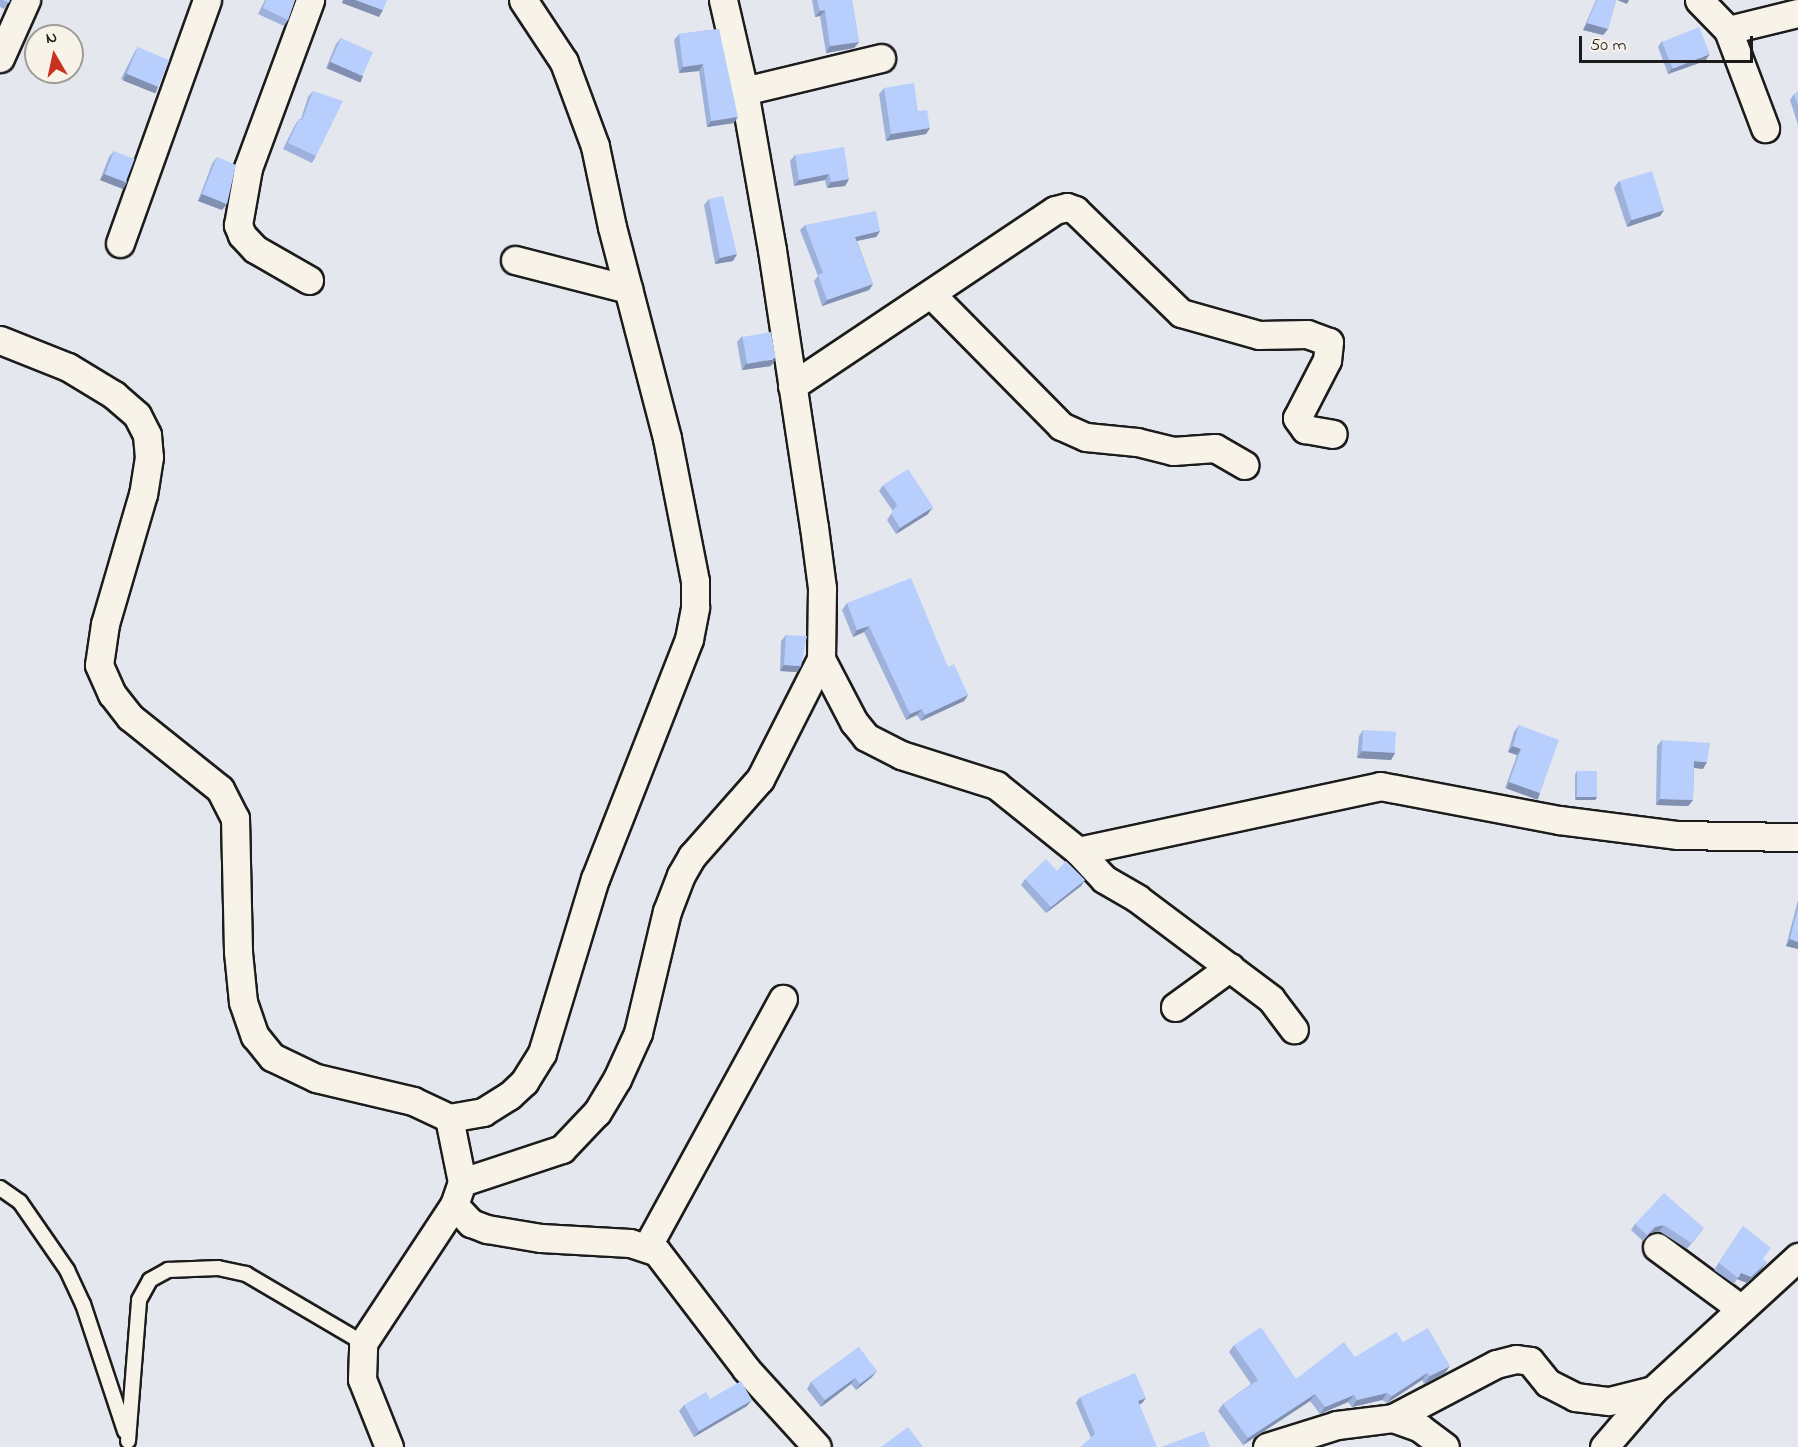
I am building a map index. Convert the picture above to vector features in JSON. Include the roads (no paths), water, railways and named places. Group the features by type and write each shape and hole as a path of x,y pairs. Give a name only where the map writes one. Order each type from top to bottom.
{"street":[{"path":"0,58 26,0"},
{"path":"120,243 207,0"},
{"path":"309,280 255,249 242,235 238,225 248,168 310,0"},
{"path":"0,340 68,367 114,395 137,415 147,435 149,457 142,494 105,624 99,665 112,694 129,717 220,789 235,818 238,952 243,1002 255,1036 272,1057 316,1078 413,1101 449,1118 483,1112 509,1096 524,1082 542,1053 596,879 689,639 695,581 667,438 628,289 595,146 577,92 564,62 523,0"},
{"path":"723,0 744,92 792,386 822,588 822,659 854,722 866,737 901,754 996,785 1078,851 1104,879 1138,899 1271,999 1294,1029"},
{"path":"1699,0 1728,30 1765,128"},
{"path":"1728,30 1798,13"},
{"path":"744,92 881,58"},
{"path":"792,386 932,295 1055,210 1075,210 1181,313 1259,335 1307,334 1329,342 1327,360 1297,417 1305,429 1333,434"},
{"path":"515,260 628,289"},
{"path":"932,295 1061,426 1086,437 1137,442 1173,451 1215,448 1245,465"},
{"path":"389,1447 362,1379 363,1343 458,1193 562,1149 597,1112 617,1079 638,1033 667,911 681,875 692,856 760,779 822,659"},
{"path":"1078,851 1380,786 1559,820 1678,835 1798,837"},
{"path":"1175,1007 1230,967"},
{"path":"647,1247 783,999"},
{"path":"449,1118 458,1193 471,1222 487,1229 647,1247 668,1263 746,1369 817,1447"},
{"path":"1657,1247 1741,1309"},
{"path":"1604,1447 1653,1390 1798,1257"},
{"path":"1267,1447 1337,1425 1393,1418 1496,1364 1515,1359 1530,1361 1548,1383 1575,1397 1609,1401 1653,1390"},
{"path":"1393,1418 1420,1428 1445,1447"}],"lane":[{"path":"0,1188 20,1202 68,1270 83,1304 129,1444"},
{"path":"129,1444 133,1341 139,1300 150,1280 168,1270 218,1268 246,1274 363,1343"}]}
